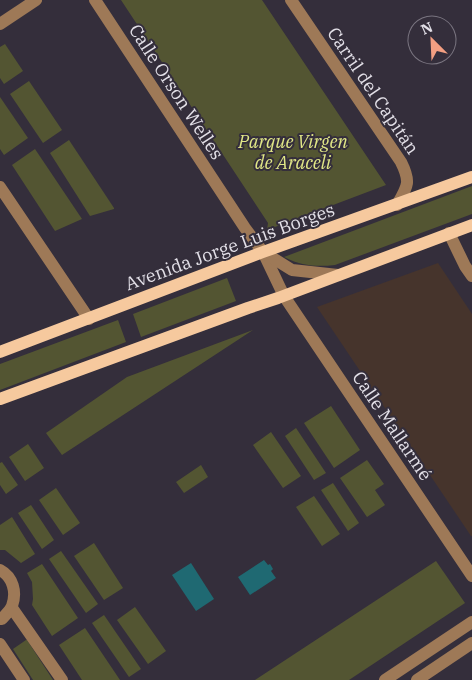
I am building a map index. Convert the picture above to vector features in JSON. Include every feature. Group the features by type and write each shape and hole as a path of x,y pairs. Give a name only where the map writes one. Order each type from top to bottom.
{"main road":[{"name":"Avenida Jorge Luis Borges","path":"0,352 263,252 472,177"},
{"path":"0,399 284,296 472,225"}],"street":[{"path":"0,24 36,0"},
{"name":"Calle Orson Welles","path":"95,0 245,228 263,252 284,296"},
{"name":"Carril del Capitán","path":"291,0 401,162 407,176 406,189 397,205"},
{"path":"0,187 89,319"},
{"path":"449,233 472,276"},
{"name":"Calle Orson Welles","path":"263,252 292,270 338,275"},
{"name":"Calle Mallarmé","path":"284,296 472,576"},
{"path":"0,570 12,581 15,592 12,608 0,619"},
{"path":"12,608 62,680"},
{"path":"385,680 472,622"},
{"path":"416,680 472,643"},
{"path":"0,644 24,680"}],"shaded area":[{"path":"438,263 472,314 472,536 317,307"}],"green space":[{"name":"Parque Virgen de Araceli","path":"121,0 262,0 386,185 267,230 268,223"},
{"path":"5,44 23,71 4,84 0,78 0,47"},
{"path":"29,81 62,130 43,143 10,94"},
{"path":"0,97 28,138 4,155 0,149"},
{"path":"69,140 114,209 90,216 50,153"},
{"path":"35,149 82,219 55,231 12,165"},
{"path":"472,186 472,214 335,265 309,265 284,257"},
{"path":"227,278 236,301 141,337 133,314"},
{"path":"118,320 126,342 0,390 0,364"},
{"path":"253,330 62,455 46,433 127,377"},
{"path":"331,406 360,450 334,468 304,423"},
{"path":"296,428 326,473 314,480 285,436"},
{"path":"271,432 301,476 283,488 253,445"},
{"path":"28,444 44,468 25,481 9,457"},
{"path":"367,460 384,484 375,490 385,505 367,517 340,478"},
{"path":"2,462 18,485 6,494 0,485 0,463"},
{"path":"201,465 208,477 184,493 176,482"},
{"path":"333,483 359,523 348,531 321,490"},
{"path":"56,488 80,523 63,535 39,500"},
{"path":"314,496 340,534 322,546 296,507"},
{"path":"31,505 54,540 42,549 18,513"},
{"path":"12,517 35,554 21,563 5,550 0,550 0,525"},
{"path":"94,543 123,588 104,600 74,556"},
{"path":"61,551 98,604 86,613 49,559"},
{"path":"436,561 465,603 349,680 255,680"},
{"path":"42,564 78,618 52,636 32,605 32,582 27,573"},
{"path":"135,607 166,651 148,664 117,620"},
{"path":"104,615 141,669 129,677 92,623"},
{"path":"85,628 120,680 82,680 59,645"},
{"path":"26,640 53,680 33,680 13,649"}],"water":[{"path":"264,560 268,565 270,564 273,569 271,571 276,578 250,595 238,577"},
{"path":"191,563 214,599 196,611 172,575"}]}
